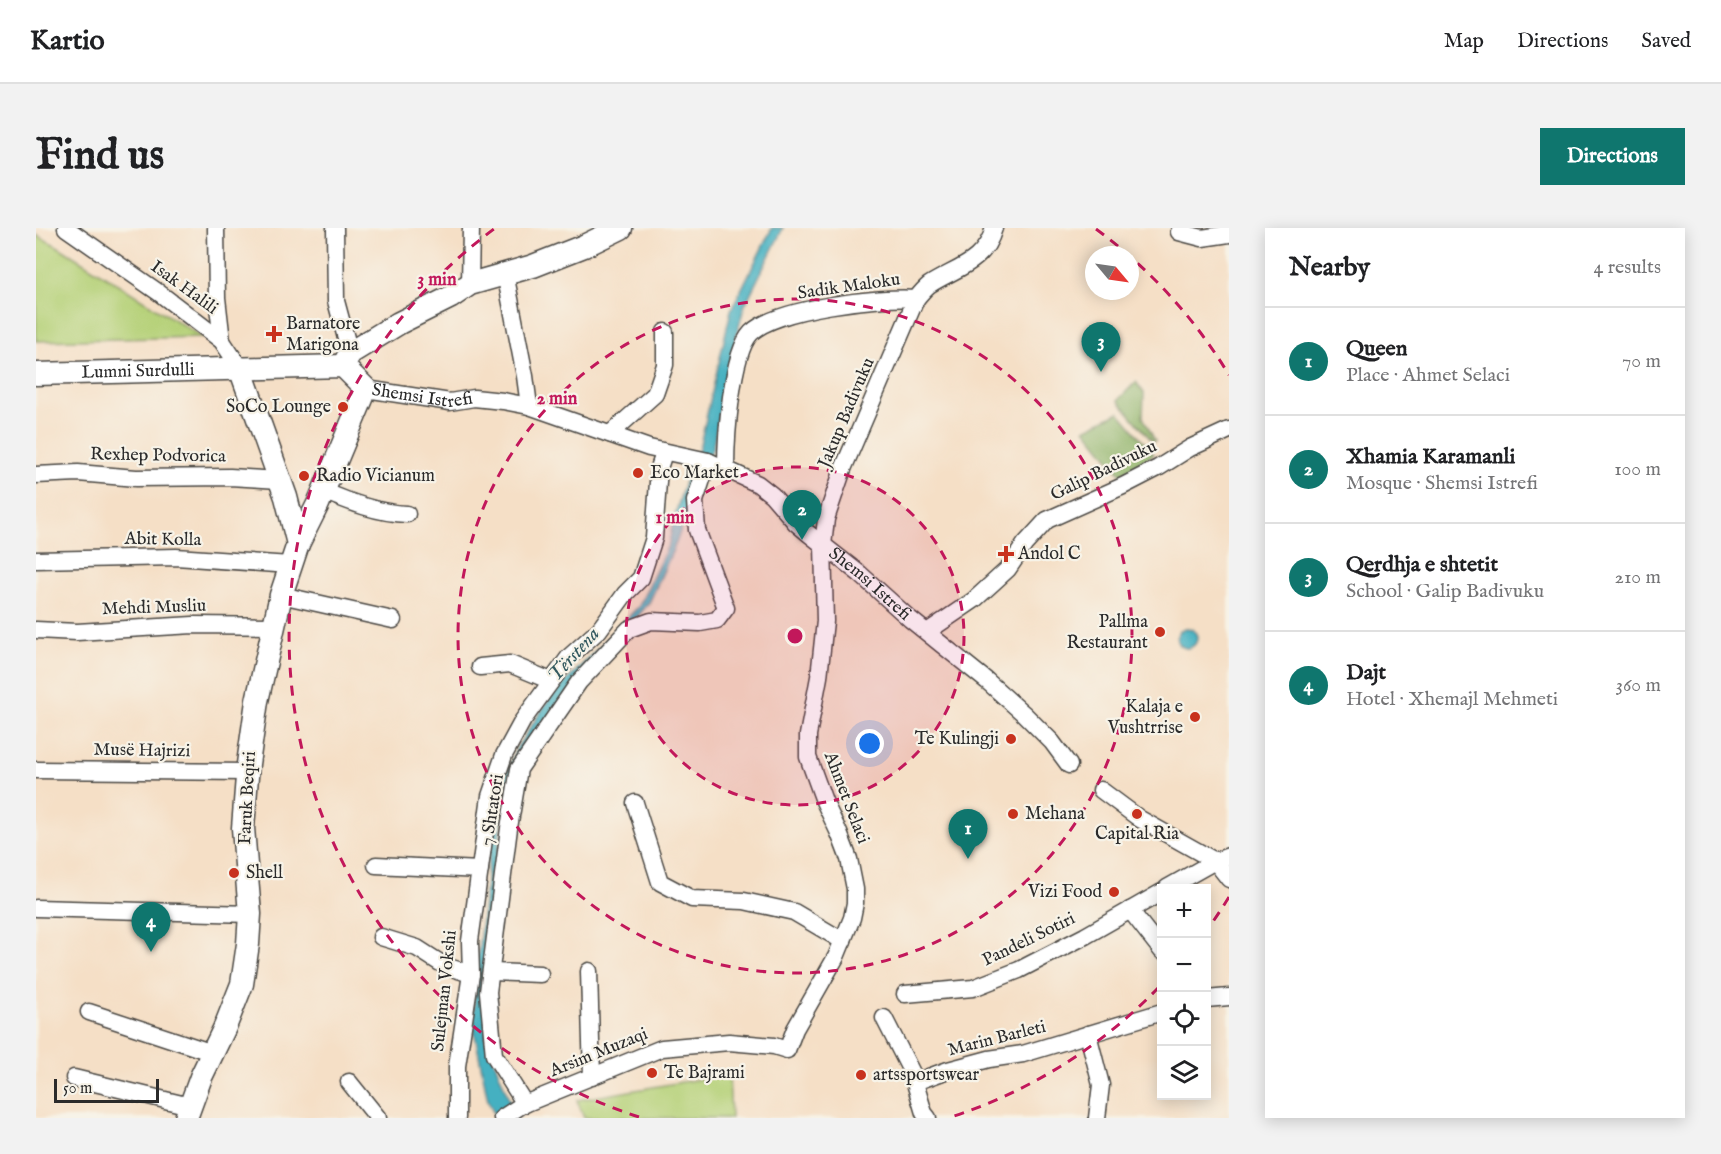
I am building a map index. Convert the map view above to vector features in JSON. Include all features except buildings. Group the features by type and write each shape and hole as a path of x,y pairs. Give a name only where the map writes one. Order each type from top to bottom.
{"street":[{"name":"Isak Halili","path":"66,228 165,297 222,341 240,368"},
{"path":"216,228 217,298 222,341"},
{"path":"335,228 336,301 347,360"},
{"path":"470,284 471,228"},
{"path":"916,299 928,286 971,262 984,250 994,228"},
{"path":"294,554 283,489 240,368 347,360 399,323 452,297 470,284 533,266 620,229"},
{"path":"1179,232 1202,238 1229,234"},
{"path":"505,273 529,406"},
{"name":"Sadik Maloku","path":"726,468 726,431 734,383 742,348 751,333 770,321 812,308 896,297 916,299"},
{"name":"Jakup Badivuku","path":"823,545 826,519 843,469 916,299"},
{"path":"610,434 655,394 665,365 665,332"},
{"name":"Shemsi Istrefi","path":"347,360 366,389 450,402 474,398 503,400 529,406 664,453 708,461 758,484 772,495 796,523 860,574 884,597 1024,714 1052,742 1069,765"},
{"name":"Lumni Surdulli","path":"36,374 240,368"},
{"name":"Faruk Beqiri","path":"188,1112 242,984 250,914 243,828 247,772 257,701 281,596 294,554 321,498 366,389"},
{"name":"Galip Badivuku","path":"927,632 974,600 1008,569 1025,544 1047,520 1123,486 1190,448 1229,430"},
{"name":"Sulejman Vokshi","path":"457,1118 457,1066 471,974 470,941 490,796 504,755 523,720 569,657 599,630 625,594 641,578 654,538 659,468 664,453"},
{"name":"7 Shtatori","path":"524,1109 494,1055 488,992 519,769 579,682 628,629 651,621 700,623 717,620 726,608 697,530 695,501 708,461"},
{"name":"Rexhep Podvorica","path":"36,475 78,473 136,477 230,477 283,489"},
{"path":"283,489 298,504 309,507 321,498 360,505 386,513 407,514"},
{"name":"Ahmet Selaci","path":"787,1050 795,1029 843,941 852,918 855,889 849,860 808,757 808,735 819,677 825,621 823,545"},
{"name":"Abit Kolla","path":"36,560 294,554"},
{"path":"281,596 393,620"},
{"name":"Mehdi Musliu","path":"36,630 77,632 192,625 274,626"},
{"path":"480,667 510,664 551,681"},
{"name":"Musë Hajrizi","path":"36,770 247,772"},
{"path":"1101,790 1140,819 1222,859 1229,879"},
{"path":"635,803 660,882 692,899 744,901 794,912 843,941"},
{"path":"1175,884 1222,859"},
{"path":"376,865 480,870"},
{"name":"Pandeli Sotiri","path":"904,994 973,988 1019,970 1085,936 1157,894"},
{"path":"36,908 250,914"},
{"path":"1130,910 1157,946"},
{"path":"381,937 417,948 446,966 471,974"},
{"path":"589,971 591,1077"},
{"path":"492,972 540,974"},
{"path":"1211,999 1229,997"},
{"path":"88,1012 213,1053"},
{"name":"Marin Barleti","path":"915,1082 989,1059 1023,1054 1157,1013"},
{"path":"884,1018 912,1073 924,1113 928,1118"},
{"path":"1088,1034 1101,1085 1097,1118"},
{"name":"Arsim Muzaqi","path":"502,1118 591,1077 662,1048 729,1042 774,1046 787,1050"},
{"path":"74,1078 188,1112"},
{"path":"349,1082 378,1118"}],"green space":[{"path":"36,235 57,246 202,337 36,341"},
{"path":"1136,382 1144,393 1143,417 1155,441 1153,442 1118,400"},
{"path":"1119,412 1154,454 1122,475 1085,429"},
{"path":"729,1074 731,1118 584,1118 577,1100"}],"water":[{"path":"772,228 783,228 744,307 726,377 713,447 690,502 677,541 649,603 521,753 503,791 486,1039 517,1118 496,1118 488,1101 474,1030 474,989 496,795 517,747 550,698 639,606 669,543 689,468 699,449 731,310"},
{"path":"1187,628 1194,631 1197,638 1194,645 1187,648 1180,645 1177,638 1180,631"}],"place":[{"name":"Barnatore Marigona","path":"274,334"},
{"name":"Qerdhja e shtetit","path":"1101,372"},
{"name":"SoCo Lounge","path":"343,407"},
{"name":"Eco Market","path":"638,473"},
{"name":"Radio Vicianum","path":"304,476"},
{"name":"Xhamia Karamanli","path":"802,540"},
{"name":"Andol C","path":"1006,554"},
{"name":"Pallma Restaurant","path":"1160,632"},
{"name":"Kalaja e Vushtrrise","path":"1195,717"},
{"name":"Te Kulingji","path":"1011,739"},
{"name":"Mehana","path":"1013,814"},
{"name":"Capital Ria","path":"1137,814"},
{"name":"Queen","path":"968,859"},
{"name":"Shell","path":"234,873"},
{"name":"Vizi Food","path":"1114,892"},
{"name":"Dajt","path":"151,952"},
{"name":"Te Bajrami","path":"652,1073"},
{"name":"artssportswear","path":"861,1075"}],"water label":[{"name":"Tërstena","path":"574,655"}]}
